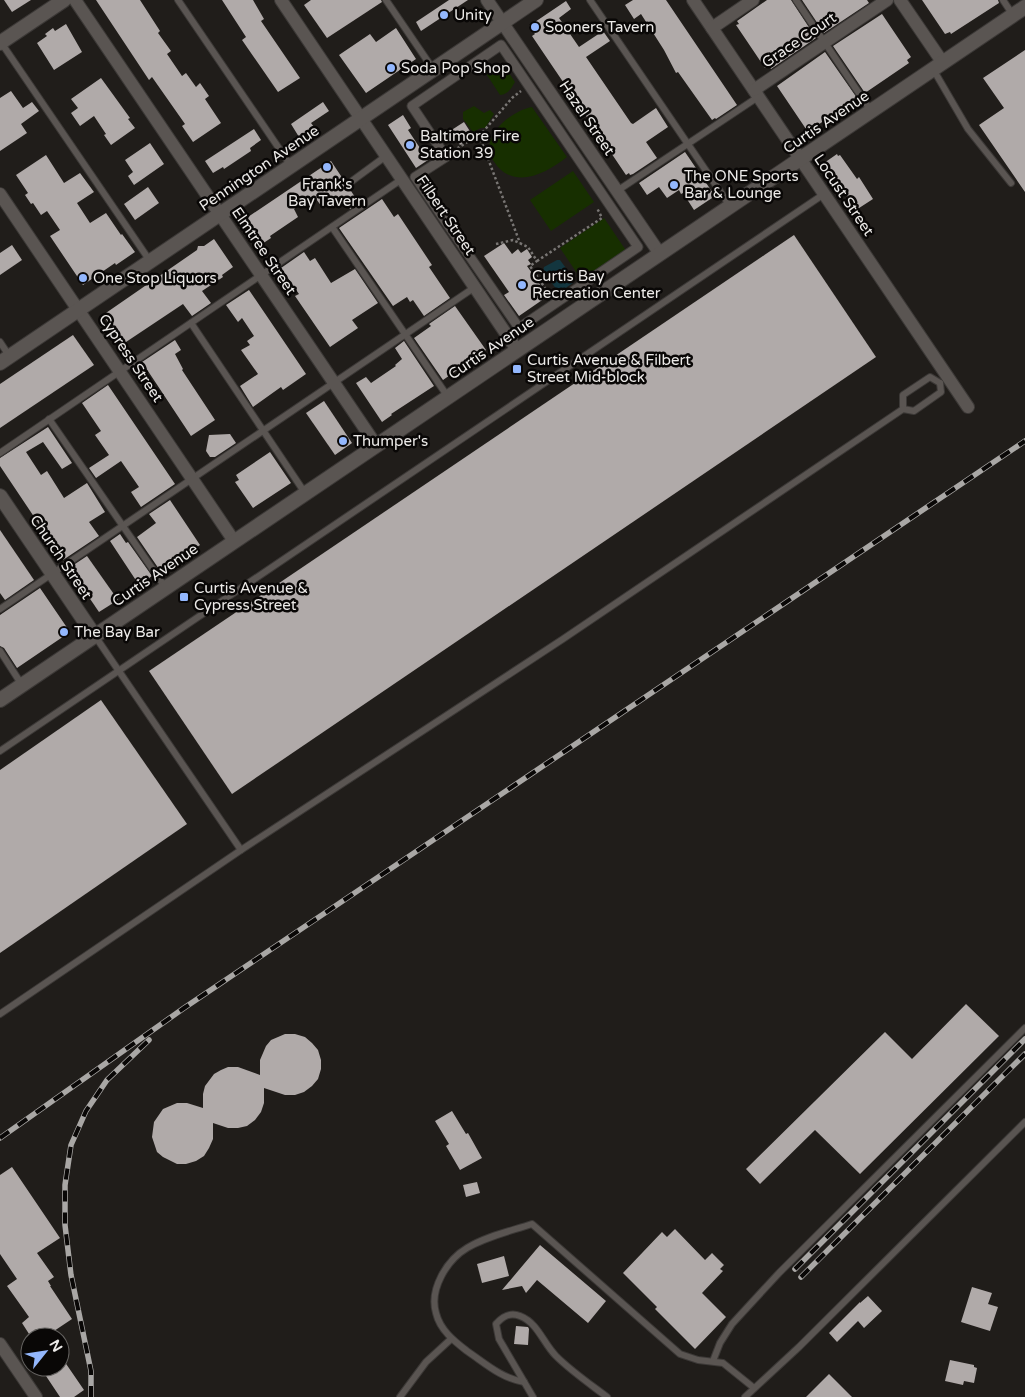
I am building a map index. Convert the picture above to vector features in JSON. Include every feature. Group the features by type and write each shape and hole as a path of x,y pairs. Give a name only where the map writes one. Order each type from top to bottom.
{"main road":[{"path":"0,42 64,0"},
{"name":"Pennington Avenue","path":"5,360 536,0"},
{"name":"Curtis Avenue","path":"0,700 1025,7"},
{"name":"Church Street","path":"0,496 94,635"}],"street":[{"name":"Elmtree Street","path":"75,0 376,445"},
{"name":"Filbert Street","path":"281,0 518,350"},
{"name":"Hazel Street","path":"488,0 660,254"},
{"name":"Locust Street","path":"693,0 824,194 944,381 968,407"},
{"path":"712,28 753,0"},
{"name":"Grace Court","path":"756,93 825,42 887,0"},
{"path":"900,0 938,66"},
{"path":"501,45 529,85 638,247 519,328 415,177 446,157 412,106 501,45"},
{"name":"Cypress Street","path":"0,194 234,541"},
{"path":"0,1344 36,1397"}],"lane":[{"path":"178,0 291,166"},
{"path":"386,0 433,70"},
{"path":"590,0 730,206"},
{"path":"796,0 871,111"},
{"path":"1003,0 1013,15"},
{"path":"0,42 150,261"},
{"path":"938,66 968,129 1011,184"},
{"path":"617,191 688,144 756,93"},
{"path":"352,181 386,156"},
{"path":"0,453 402,180"},
{"path":"0,752 824,194"},
{"path":"332,227 448,397"},
{"path":"0,609 475,287"},
{"path":"191,323 305,493"},
{"path":"0,342 5,360"},
{"path":"0,1014 241,850 563,639 903,409 914,411 941,392 944,381 930,377 903,395 903,409"},
{"path":"50,419 166,587"},
{"path":"94,635 241,850"},
{"path":"0,651 22,685"},
{"path":"713,1361 720,1343 732,1324 779,1273 1025,1028"},
{"path":"746,1397 799,1347 1025,1122"},
{"path":"524,1382 498,1374 451,1338 442,1326 436,1313 435,1298 439,1282 447,1268 467,1248 486,1239 532,1224 680,1354 698,1360 723,1363 754,1388"},
{"path":"533,1397 499,1339 496,1324 501,1318 509,1314 520,1316 533,1325 554,1354 608,1397"},
{"path":"400,1397 426,1362 451,1338"}],"path":[{"path":"450,157 456,149 488,127 512,98 529,85"},
{"path":"479,135 520,243"},
{"path":"555,303 530,266 602,218"},
{"path":"496,244 513,240 528,247 537,261"}],"green space":[{"path":"503,64 515,82 509,91 500,95 487,75 492,65"},
{"path":"474,106 484,113 490,110 494,114 485,128 473,132 463,119 463,112"},
{"path":"532,107 567,157 542,173 533,176 515,177 506,174 498,167 491,156 489,146 496,130 502,123 509,117"},
{"path":"573,171 594,202 551,231 530,200"},
{"path":"604,218 627,252 583,282 560,248"}],"water":[{"path":"560,260 574,279 573,283 561,291 557,290 543,271 544,267"}],"building":[{"path":"4,0 31,0 12,12"},
{"path":"96,0 140,0 160,31 158,33 171,51 167,54 182,76 186,73 196,87 200,83 209,96 205,99 221,123 193,142 182,126 185,124 152,77 149,80"},
{"path":"222,0 253,0 264,19 261,21 300,78 278,92 242,40 246,37"},
{"path":"311,0 381,0 382,2 327,38 304,5"},
{"path":"449,0 468,0 421,31 416,22"},
{"path":"633,0 666,0 737,105 712,120 678,72 676,73 641,14 634,19 625,5"},
{"path":"767,0 791,0 816,38 771,69 769,65 765,68 736,25 739,24 737,21"},
{"path":"802,0 867,0 869,3 824,33"},
{"path":"922,0 998,0 999,3 951,34 950,32 945,34"},
{"path":"566,1 571,9 559,18 579,47 603,31 610,41 586,57 631,123 633,124 656,108 668,127 646,142 657,158 633,174 630,175 629,173 626,175 532,36 535,34 529,26"},
{"path":"882,14 911,57 907,60 909,63 865,93 833,46"},
{"path":"66,24 82,52 54,70 37,43 47,36 45,34 53,28 55,31"},
{"path":"396,28 416,59 366,93 339,55 370,34 376,42"},
{"path":"1025,50 1025,192 979,125 1004,108 983,78"},
{"path":"825,52 857,98 812,129 810,126 806,129 777,86"},
{"path":"101,78 135,128 111,145 94,116 80,126 71,113 78,108 71,99"},
{"path":"11,91 23,108 32,102 39,111 21,124 27,133 0,151 0,98"},
{"path":"323,102 329,111 311,123 314,127 299,137 291,124"},
{"name":"Baltimore Fire Station 39","path":"403,115 411,128 408,130 428,160 416,168 388,125"},
{"path":"464,122 473,136 460,145 450,131"},
{"path":"254,129 261,140 250,148 251,151 224,169 223,167 213,173 205,161"},
{"path":"150,143 164,164 134,185 128,176 133,172 125,160"},
{"path":"685,152 715,196 694,210 679,190 667,198 659,187 647,195 639,183"},
{"path":"837,154 838,156 840,155 857,179 859,177 873,199 856,210 824,163"},
{"path":"46,155 64,183 80,173 94,192 77,203 90,223 106,213 135,252 83,285 50,236 60,230 47,211 41,215 33,203 31,204 25,195 28,193 16,175"},
{"path":"331,161 359,203 350,209 342,196 331,204 329,202 322,207 314,196 294,209 298,217 270,236 271,238 262,244 245,219"},
{"path":"148,187 159,203 135,220 124,204"},
{"path":"382,199 394,217 398,214 432,265 429,267 450,298 424,316 413,300 410,302 407,297 393,306 339,228"},
{"path":"794,235 876,357 232,794 149,671"},
{"path":"214,239 233,267 222,275 223,277 202,291 211,303 192,316 183,304 123,344 103,315 197,250 198,246 204,246"},
{"name":"Curtis Bay Recreation Center","path":"504,243 512,254 518,249 521,253 527,249 532,257 528,260 531,264 527,266 548,296 519,316 504,295 509,292 484,256"},
{"path":"12,245 22,260 0,275 0,253"},
{"path":"304,252 310,261 315,258 331,283 355,269 378,303 352,320 358,328 330,347 295,296 299,294 281,268"},
{"path":"249,290 306,374 283,390 281,387 253,407 240,386 258,374 241,350 250,345 247,341 254,336 242,318 238,322 226,305"},
{"path":"455,306 486,350 443,380 414,338 431,326 429,324"},
{"path":"73,335 94,365 0,428 0,384"},
{"path":"175,340 181,350 175,354 182,370 215,420 191,436 142,362"},
{"path":"404,341 434,386 382,422 356,383 366,377 371,383 396,366 402,359 395,348"},
{"path":"108,385 175,484 141,507 131,492 139,487 121,461 96,478 89,468 109,455 95,435 101,431 82,403"},
{"path":"324,401 352,443 335,455 306,413"},
{"path":"48,427 72,463 62,469 43,442 26,452 41,475 47,471 64,498 87,483 105,512 89,522 99,536 63,560 0,466 0,458"},
{"path":"230,434 236,443 215,457 210,457 206,451 209,435"},
{"path":"270,452 291,483 253,508 235,482 239,480 236,475"},
{"path":"170,500 200,545 161,572 137,537 156,523 149,514"},
{"path":"0,530 34,580 5,600 0,593"},
{"path":"120,534 126,543 128,542 152,576 139,585 110,541"},
{"path":"87,556 118,600 99,612 69,568"},
{"path":"40,588 70,632 17,668 4,648 0,646 0,615"},
{"path":"101,700 187,824 0,953 0,770"},
{"path":"966,1004 999,1036 860,1174 815,1130 760,1184 746,1169 885,1032 912,1059"},
{"path":"285,1034 305,1037 318,1050 321,1069 318,1079 312,1086 304,1092 295,1095 285,1095 264,1088 264,1103 261,1112 255,1120 247,1126 238,1128 228,1128 213,1123 213,1139 209,1148 204,1156 196,1161 177,1164 157,1152 152,1137 154,1122 163,1109 177,1103 187,1103 203,1108 205,1086 214,1074 228,1067 238,1067 260,1075 260,1060 266,1046 271,1040"},
{"path":"452,1111 466,1134 468,1133 482,1158 460,1170 446,1146 449,1144 435,1121"},
{"path":"12,1167 60,1238 37,1253 54,1277 48,1281 50,1286 72,1319 60,1327 25,1327 22,1323 29,1317 7,1286 17,1279 0,1254 0,1175"},
{"path":"477,1182 480,1193 466,1197 463,1185"},
{"path":"675,1229 705,1260 712,1253 724,1265 720,1269 723,1271 702,1293 726,1317 695,1349 655,1309 657,1307 623,1273 662,1232 667,1237"},
{"path":"540,1245 606,1301 588,1323 537,1280 526,1293 522,1286 502,1290"},
{"path":"504,1256 509,1276 482,1283 477,1264"},
{"path":"972,1287 992,1293 988,1304 998,1307 990,1331 961,1322"},
{"path":"868,1296 882,1311 864,1328 858,1321 837,1342 829,1333"},
{"path":"516,1326 528,1327 528,1345 514,1344"},
{"path":"950,1360 974,1365 977,1368 974,1383 964,1381 963,1385 945,1381"},
{"path":"70,1370 84,1390 74,1397 60,1397 47,1377 70,1377"},
{"path":"829,1374 852,1397 806,1397"}],"railway":[{"path":"0,1138 184,1008 1025,441"},
{"path":"795,1269 1025,1039"},
{"path":"91,1397 91,1371 71,1275 65,1225 65,1185 71,1145 86,1111 107,1080 149,1040"},
{"path":"801,1277 1025,1054"}],"place":[{"name":"Unity","path":"444,15"},
{"name":"Sooners Tavern","path":"535,27"},
{"name":"Soda Pop Shop","path":"391,68"},
{"name":"Baltimore Fire Station 39","path":"410,145"},
{"name":"Frank's Bay Tavern","path":"327,167"},
{"name":"The ONE Sports Bar & Lounge","path":"674,185"},
{"name":"One Stop Liquors","path":"83,278"},
{"name":"Curtis Bay Recreation Center","path":"522,285"},
{"name":"Curtis Avenue & Filbert Street Mid-block","path":"517,369"},
{"name":"Thumper's","path":"343,441"},
{"name":"Curtis Avenue & Cypress Street","path":"184,597"},
{"name":"The Bay Bar","path":"64,632"}]}
